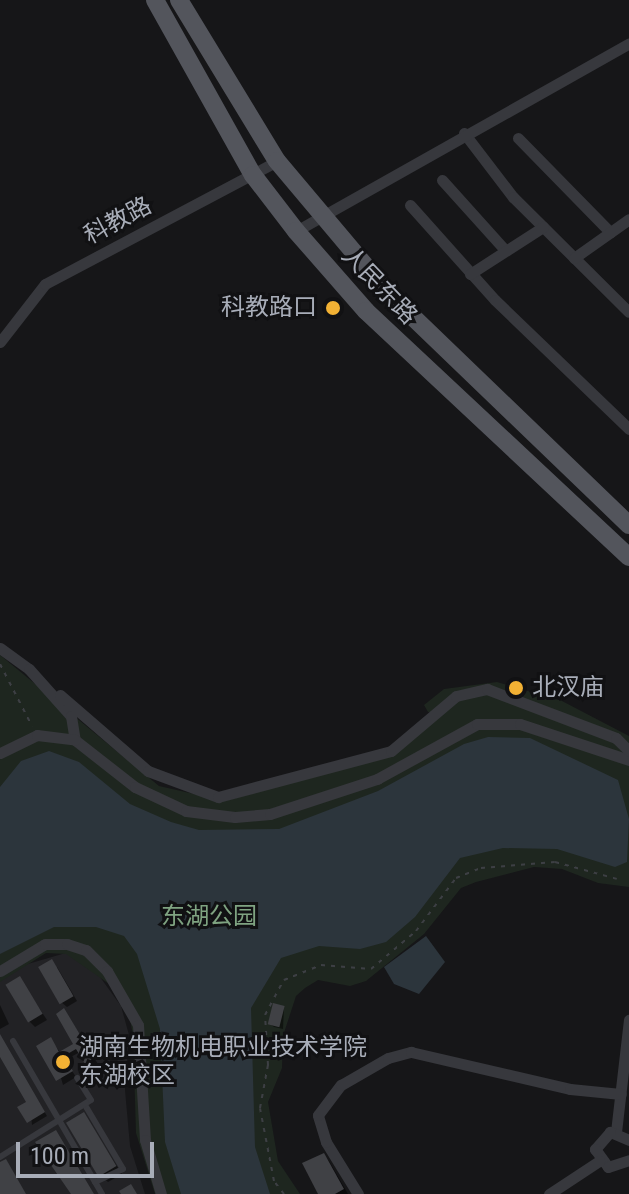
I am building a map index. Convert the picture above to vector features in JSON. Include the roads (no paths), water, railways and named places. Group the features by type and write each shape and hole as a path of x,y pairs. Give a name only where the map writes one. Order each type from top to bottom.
{"main road":[{"name":"人民东路","path":"155,0 253,175 296,231 366,311 629,557"},
{"name":"人民东路","path":"179,0 277,161 389,294 629,525"}],"street":[{"path":"296,231 464,133 629,43"},
{"path":"464,133 543,227 629,312"},
{"path":"518,138 610,232"},
{"name":"科教路","path":"0,342 45,284 277,161"},
{"path":"442,180 505,250"},
{"path":"410,205 470,274 629,429"},
{"path":"574,258 629,219"},
{"path":"470,274 543,227"},
{"path":"0,648 148,771 218,797 391,751 456,696 487,689 616,738 629,751"},
{"path":"29,669 71,716 75,740"},
{"path":"0,753 37,735 75,740 152,798 186,811 235,817 270,814 377,779 477,724 520,724 629,760"},
{"path":"0,971 45,944 67,944 86,950 107,971 138,1025 145,1140 161,1194"},
{"path":"616,1132 629,1020"},
{"path":"358,1194 326,1142 318,1115 341,1085 388,1058 411,1052 570,1089 621,1094"},
{"path":"616,1132 629,1140"},
{"path":"599,1161 597,1143 616,1132"},
{"path":"599,1161 614,1168 629,1160"},
{"path":"549,1194 599,1161"}],"lane":[{"path":"13,1041 102,1194"},
{"path":"0,1157 91,1100 77,1078"},
{"path":"85,1105 123,1169 95,1182"}],"place":[{"name":"科教路口","path":"333,308"},
{"name":"北汊庙","path":"516,688"},
{"name":"湖南生物机电职业技术学院 东湖校区","path":"63,1062"}],"park label":[{"name":"东湖公园","path":"209,917"}]}
